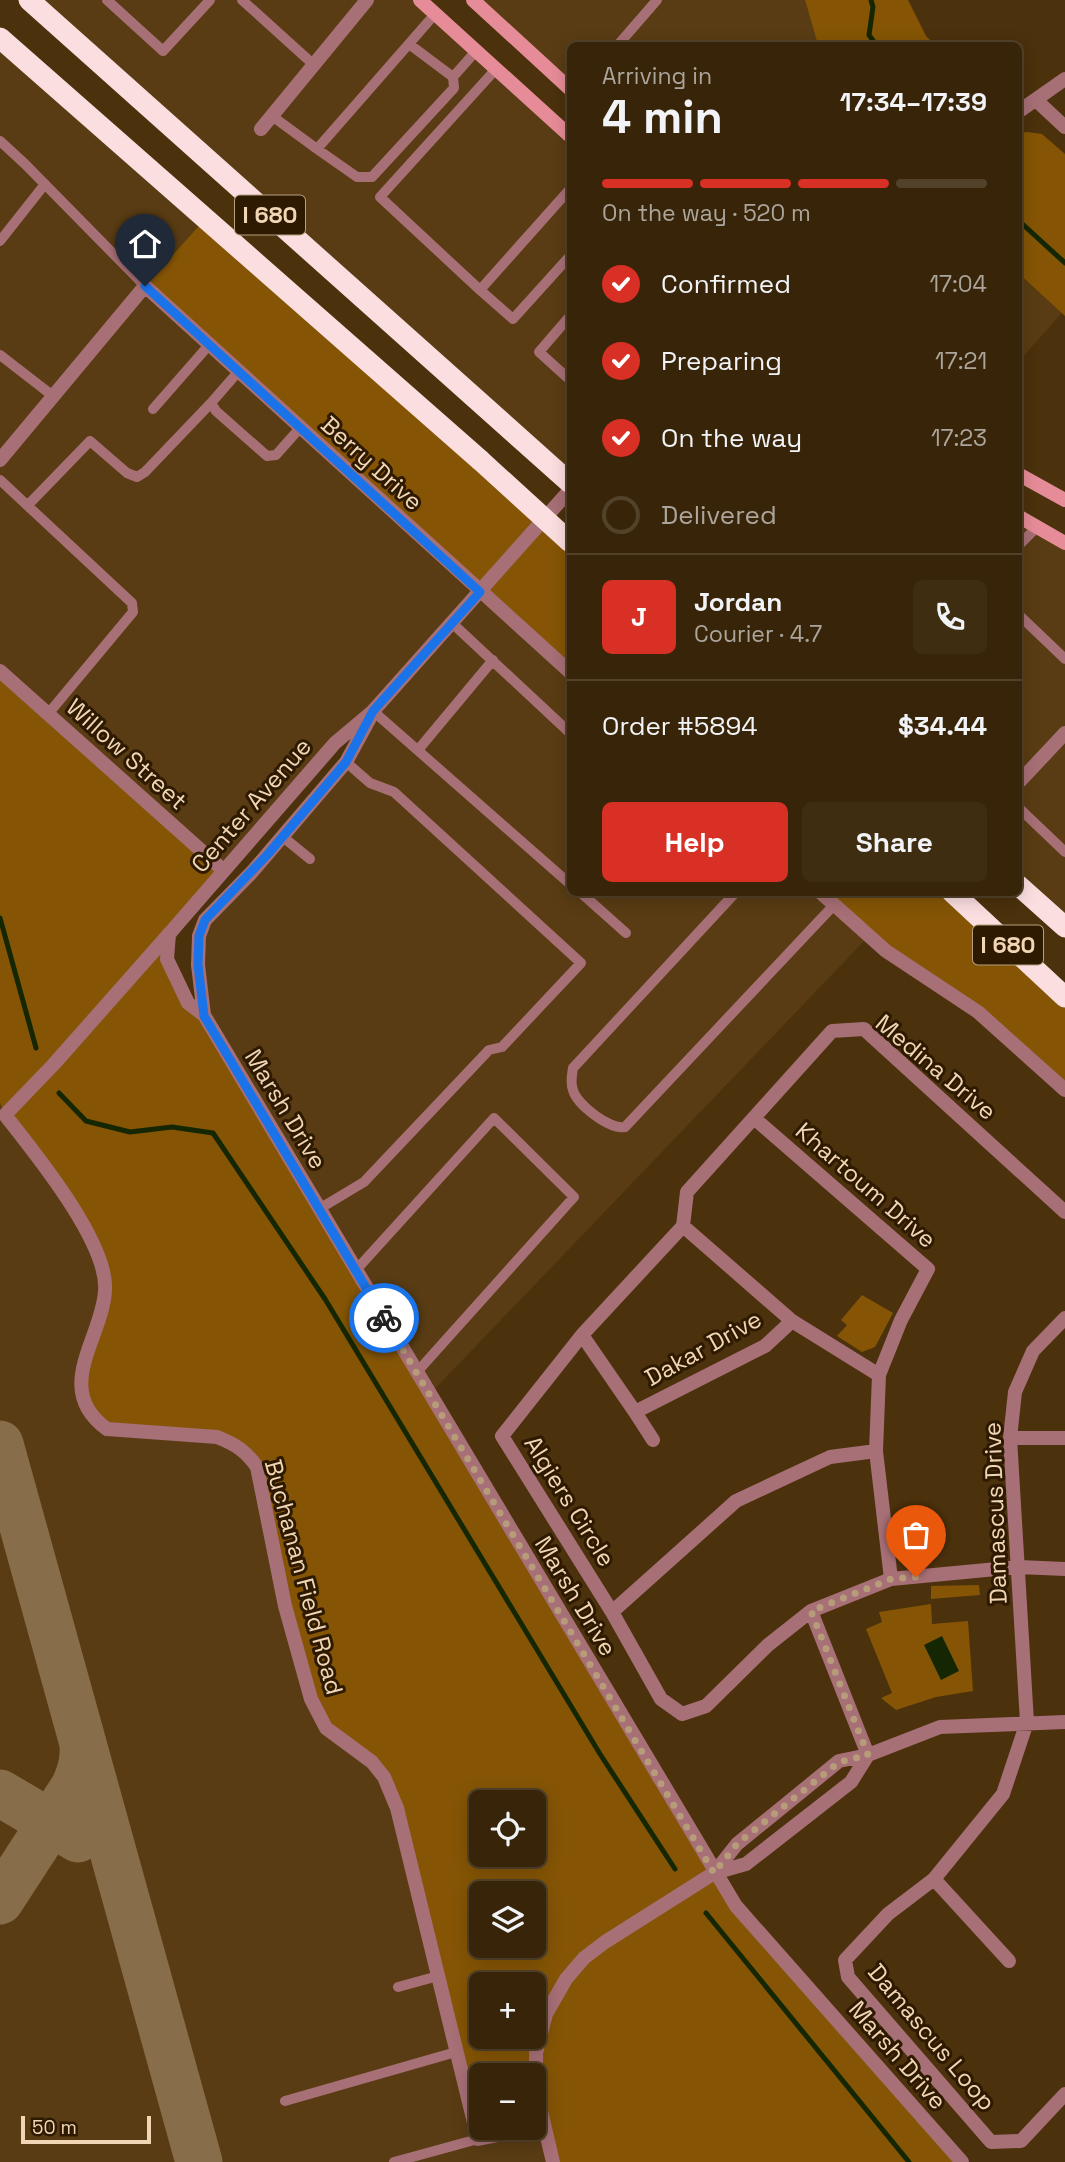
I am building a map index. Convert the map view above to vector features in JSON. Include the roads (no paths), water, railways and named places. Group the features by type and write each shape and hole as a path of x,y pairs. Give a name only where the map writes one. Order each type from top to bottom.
{"highway":[{"name":"I 680","path":"29,0 567,480"},
{"name":"I 680","path":"0,38 567,539"},
{"name":"I 680","path":"1022,889 1065,927"},
{"name":"I 680","path":"955,896 1065,997"}],"main road":[{"path":"420,0 567,133"},
{"path":"473,0 567,86"},
{"path":"1022,476 1065,500"},
{"path":"1022,518 1065,543"}],"street":[{"path":"261,129 367,0"},
{"path":"1022,110 1065,79"},
{"path":"1037,101 1065,127"},
{"path":"0,460 145,286"},
{"name":"Berry Drive","path":"145,286 567,669"},
{"name":"Center Avenue","path":"169,934 335,743 373,711 567,493"},
{"name":"Willow Street","path":"0,671 223,870"},
{"name":"Center Avenue","path":"199,936 205,920 283,837 346,762 373,711"},
{"path":"1022,781 1065,733"},
{"path":"824,896 886,951 978,1012 1065,1090"},
{"name":"Marsh Drive","path":"169,934 167,959 188,1003 204,1016 714,1873 736,1906 962,2162"},
{"name":"Buchanan Field Road","path":"169,934 62,1055 3,1112 58,1183 98,1255 103,1270 106,1290 81,1376 87,1409 92,1418 107,1429 217,1437 247,1452 257,1467 285,1606 311,1699 326,1728 372,1762 384,1777 397,1808 469,2103"},
{"name":"Marsh Drive","path":"199,936 198,965 204,1016"},
{"name":"Medina Drive","path":"683,1226 687,1192 832,1031 864,1028 1065,1212"},
{"name":"Khartoum Drive","path":"754,1118 928,1269 901,1320 879,1375 876,1451 891,1579"},
{"path":"683,1226 792,1321 879,1375"},
{"name":"Algiers Circle","path":"683,1226 582,1335 502,1436 612,1612 661,1699 682,1714 706,1706 768,1645 811,1611"},
{"name":"Damascus Drive","path":"1027,1722 1010,1438 1015,1392 1033,1351 1065,1318"},
{"name":"Dakar Drive","path":"635,1412 765,1346 792,1321"},
{"name":"Dakar Drive","path":"582,1335 653,1440"},
{"path":"1010,1438 1065,1438"},
{"path":"612,1612 736,1501 830,1457 876,1451"},
{"path":"868,1755 811,1611 891,1579 1019,1567 1065,1569"},
{"name":"Damascus Loop","path":"1027,1722 1003,1794 934,1880 888,1914 845,1960 848,1977 991,2142 1021,2141 1065,2094"},
{"path":"714,1873 737,1844 839,1762 868,1755 940,1727 1065,1722"},
{"path":"536,2063 546,2014 566,1979 584,1958 714,1873 746,1864 851,1782 868,1755"},
{"path":"934,1880 1009,1961"},
{"path":"546,2134 553,2162"}],"lane":[{"path":"107,0 163,51 210,0"},
{"path":"242,0 314,65"},
{"path":"620,42 657,0"},
{"path":"317,149 435,14"},
{"path":"409,44 453,77"},
{"path":"272,116 357,177 372,177 454,88 453,77 476,51"},
{"path":"496,69 380,197 513,319 567,259"},
{"path":"0,141 145,286"},
{"path":"0,241 45,184"},
{"path":"480,290 567,191"},
{"path":"567,319 539,352 567,374"},
{"path":"153,409 209,345"},
{"path":"0,355 53,397"},
{"path":"28,505 90,442 127,473 137,477 145,472 238,372"},
{"path":"211,403 267,456 276,455 300,428"},
{"path":"0,480 132,603 133,612 48,714"},
{"path":"1022,542 1037,527"},
{"path":"1022,618 1065,659"},
{"path":"452,623 567,730"},
{"path":"418,750 493,660"},
{"path":"373,711 567,881"},
{"path":"320,1209 364,1182 489,1050 502,1047 580,963 394,792 370,783 346,762"},
{"path":"1022,811 1065,852"},
{"path":"283,837 310,859"},
{"path":"584,896 626,933"},
{"path":"732,896 573,1068 572,1088 575,1095 604,1122 619,1128 625,1127 834,905"},
{"path":"356,1270 494,1118 574,1197 417,1373"},
{"path":"398,1987 438,1976"},
{"path":"285,2101 456,2052"},
{"path":"394,2162 474,2140"}],"waterway":[{"path":"871,0 873,7 869,35 874,42"},
{"path":"1022,224 1065,263"},
{"path":"0,918 36,1048"},
{"path":"59,1093 86,1121 130,1132 172,1127 213,1133 325,1299 600,1754 675,1869"},
{"path":"706,1913 909,2162"}]}
